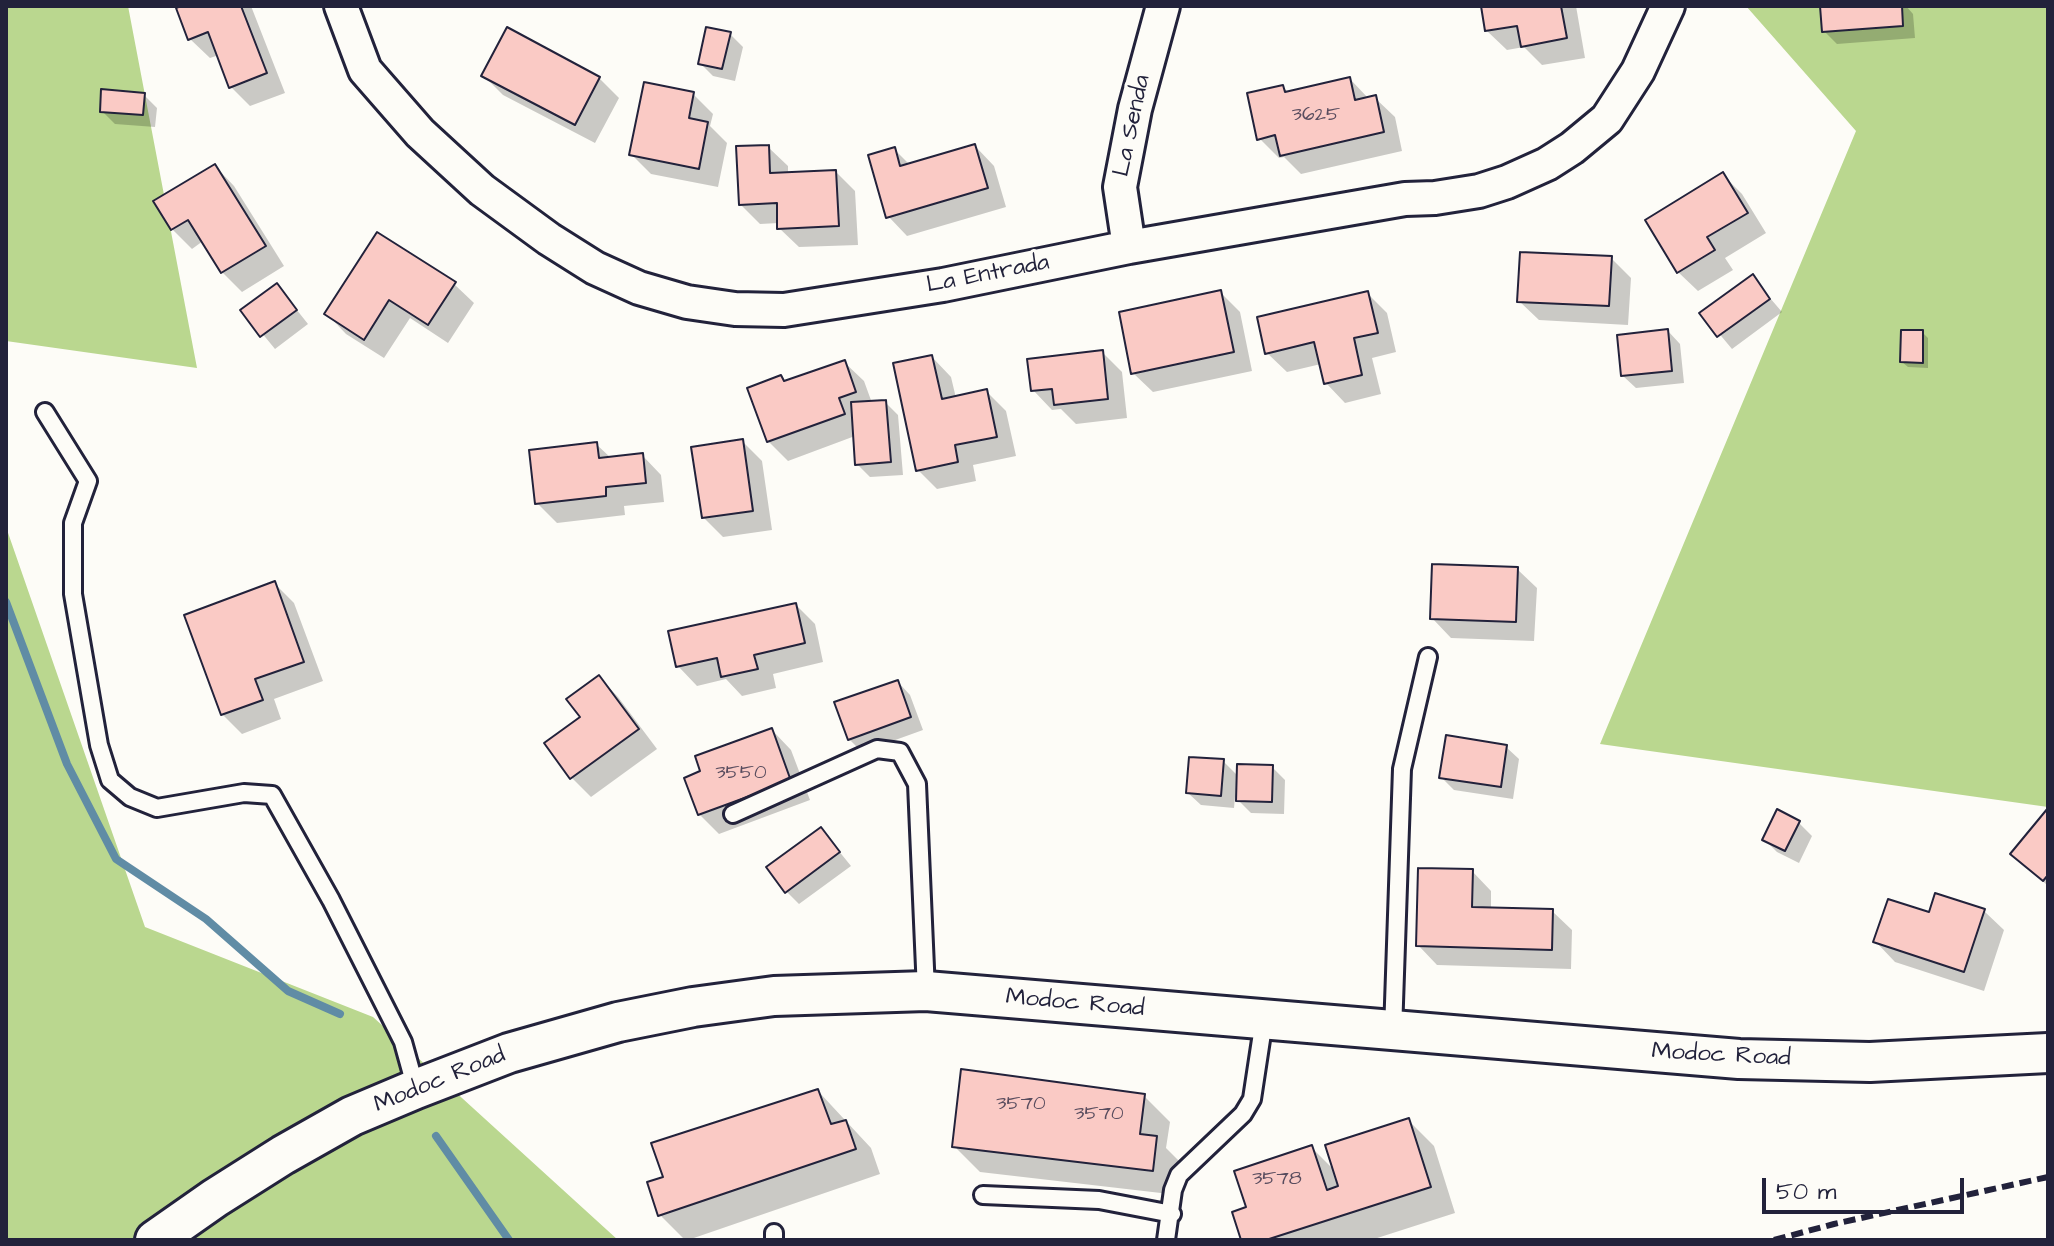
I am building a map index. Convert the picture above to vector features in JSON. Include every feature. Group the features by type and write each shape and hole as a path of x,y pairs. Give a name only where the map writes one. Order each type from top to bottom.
{"street":[{"name":"La Entrada","path":"341,6 365,70 420,133 482,190 549,239 595,268 639,288 687,302 735,309 784,310 943,285 1129,247 1405,199 1464,193 1507,182 1547,164 1607,119 1638,71 1668,6"},
{"name":"La Senda","path":"1129,247 1120,187 1135,109 1163,6"},
{"name":"Modoc Road","path":"155,1240 283,1155 352,1116 416,1089 509,1053 618,1022 774,996 926,991 1739,1059 1870,1062 2048,1053"}],"lane":[{"path":"45,412 88,481 73,523 73,594 99,745 110,780 130,797 157,808 244,793 272,795 331,900 403,1042 416,1089"},
{"path":"1393,1032 1402,769 1428,657"},
{"path":"733,814 877,749 900,752 917,784 926,991"},
{"path":"1166,1240 1173,1190 1179,1175 1243,1114 1252,1099 1264,1020"},
{"path":"983,1195 1099,1200 1172,1214"}],"green space":[{"path":"6,6 128,6 197,368 6,341"},
{"path":"1746,6 2048,6 2048,807 1600,744 1856,131"},
{"path":"6,527 145,927 373,1017 618,1240 6,1240"}],"building":[{"path":"241,6 267,73 229,88 208,32 188,40 176,8"},
{"path":"1481,6 1561,6 1567,38 1521,47 1517,26 1485,31"},
{"path":"1820,6 1902,6 1903,26 1822,32"},
{"path":"507,27 600,77 575,125 481,76"},
{"path":"706,27 731,32 722,69 698,64"},
{"path":"1350,77 1355,100 1376,95 1384,132 1280,156 1275,135 1257,140 1247,93 1283,85 1285,92"},
{"path":"644,82 694,92 689,118 708,122 699,169 629,155"},
{"path":"101,89 145,93 143,115 100,112"},
{"path":"975,144 988,188 886,218 868,155 895,147 900,166"},
{"path":"769,145 770,173 836,170 839,226 777,229 777,203 739,205 736,146"},
{"path":"215,164 266,246 221,273 188,220 171,230 153,201"},
{"path":"1723,172 1748,213 1707,237 1715,250 1677,273 1645,220"},
{"path":"377,232 456,282 428,325 389,300 364,340 324,314"},
{"path":"1520,252 1612,256 1609,306 1517,302"},
{"path":"1753,274 1770,299 1717,337 1699,313"},
{"path":"277,283 297,310 260,337 240,310"},
{"path":"1221,290 1234,352 1131,374 1119,312"},
{"path":"1368,291 1378,333 1354,338 1362,375 1324,384 1314,342 1265,354 1257,317"},
{"path":"1668,329 1672,371 1621,376 1617,335"},
{"path":"1901,330 1923,330 1923,363 1900,362"},
{"path":"1103,350 1108,399 1054,405 1052,389 1031,391 1027,359"},
{"path":"932,355 942,399 987,389 997,437 955,445 958,462 916,471 893,363"},
{"path":"845,360 856,392 839,398 845,414 767,442 747,388 781,375 784,381"},
{"path":"886,400 891,462 855,465 851,402"},
{"path":"743,439 753,511 702,518 691,447"},
{"path":"597,442 599,458 643,453 646,483 606,487 606,496 535,504 529,450"},
{"path":"1432,564 1518,567 1516,622 1430,619"},
{"path":"275,581 304,662 255,679 263,700 221,715 184,615"},
{"path":"796,603 805,643 754,655 758,669 721,677 717,658 676,667 668,631"},
{"path":"599,675 639,729 570,779 544,743 580,717 566,699"},
{"path":"898,680 911,717 848,740 834,702"},
{"path":"772,728 791,781 698,815 684,778 700,771 695,756"},
{"path":"1446,735 1507,745 1501,787 1439,778"},
{"path":"1189,757 1224,759 1221,796 1186,793"},
{"path":"1237,764 1273,765 1272,802 1236,801"},
{"path":"2048,808 2048,875 2043,881 2010,854"},
{"path":"1777,809 1800,821 1785,851 1762,840"},
{"path":"821,827 840,852 785,893 766,867"},
{"path":"1418,868 1473,869 1472,907 1553,909 1552,950 1416,946"},
{"path":"1935,893 1985,909 1964,972 1873,942 1888,899 1929,912"},
{"path":"961,1069 1145,1094 1140,1134 1157,1136 1153,1171 952,1147"},
{"path":"818,1089 831,1124 846,1120 856,1149 658,1216 647,1182 663,1177 651,1143"},
{"path":"1409,1118 1431,1187 1266,1240 1241,1240 1232,1212 1246,1207 1234,1171 1312,1145 1327,1190 1338,1186 1325,1145"}],"waterway":[{"path":"6,602 67,764 116,859 206,919 288,991 340,1014"},
{"path":"436,1136 509,1240"}],"railway":[{"path":"1774,1240 2048,1177"}]}
